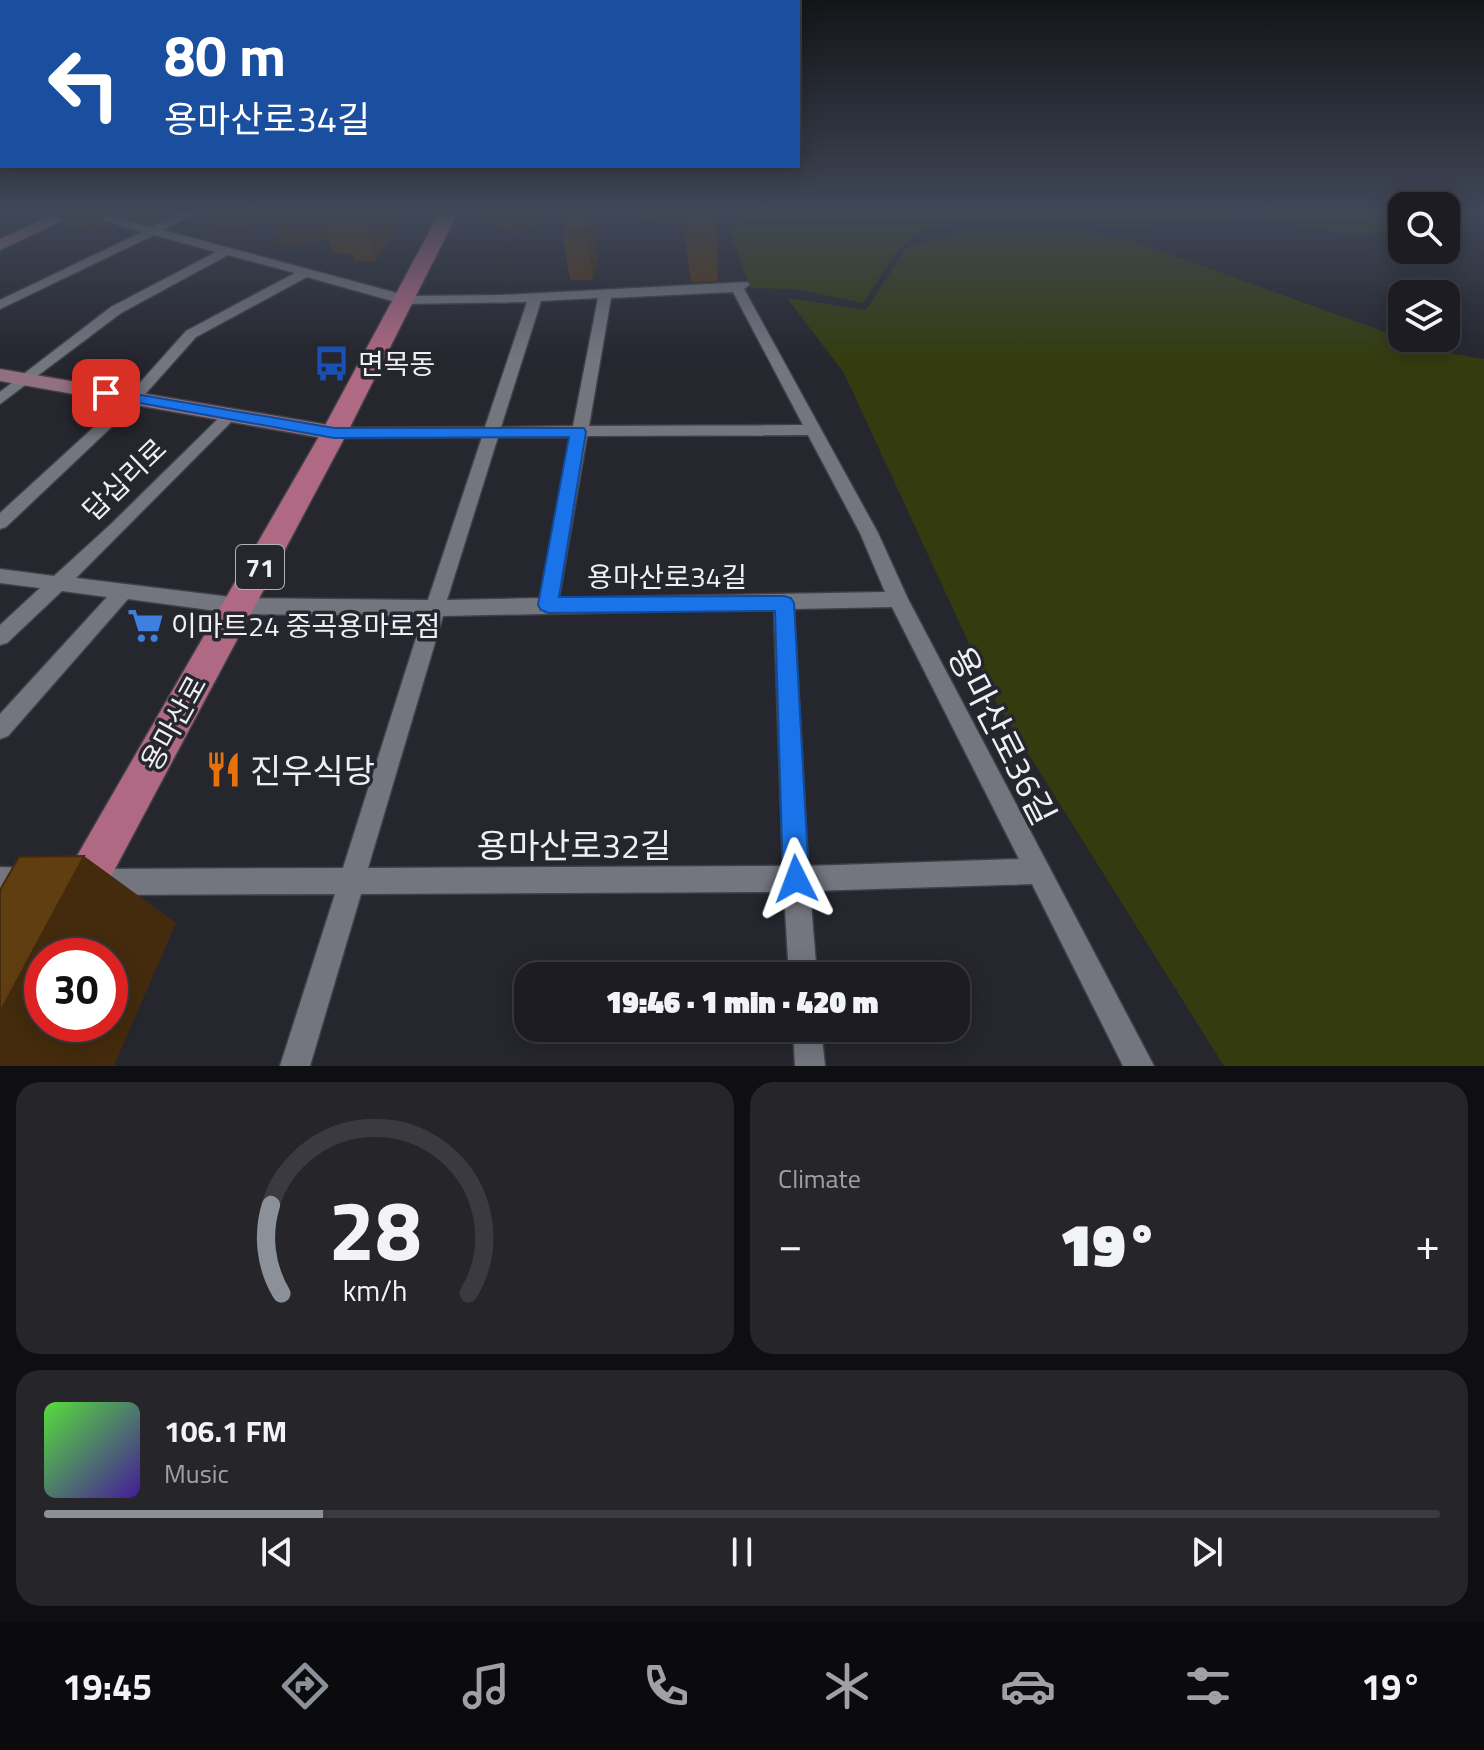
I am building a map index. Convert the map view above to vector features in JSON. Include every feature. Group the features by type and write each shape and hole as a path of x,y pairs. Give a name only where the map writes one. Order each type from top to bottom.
{"main road":[{"name":"용마산로","path":"63,904 239,606 423,262"}],"street":[{"path":"0,305 91,262"},
{"path":"0,399 116,310 207,262"},
{"path":"265,262 403,300 605,294 548,605"},
{"path":"0,523 134,398 191,334 305,273"},
{"name":"용마산로36길","path":"605,294 740,286 1139,1066"},
{"path":"295,1066 435,608 535,298"},
{"name":"답십리로","path":"0,375 334,433"},
{"name":"답십리로","path":"0,637 117,529 230,415"},
{"path":"334,433 814,430"},
{"name":"용마산로34길","path":"0,576 239,606 435,608 898,599"},
{"path":"0,729 124,591"},
{"path":"784,603 802,962"},
{"name":"용마산로32길","path":"0,880 63,904 352,880 796,879 1037,871"},
{"path":"808,1042 810,1066"}],"green space":[{"path":"741,262 890,262 863,303 796,289 750,288"},
{"path":"897,262 1191,262 1388,333 1388,352 1444,352 1484,359 1484,1066 1224,1066 997,704 844,373 787,298 866,310"}],"building":[{"path":"84,856 40,938 24,938 24,967 0,1012 0,890 19,857"}],"place":[{"name":"면목동","path":"332,363"},
{"name":"이마트24 중곡용마로점","path":"145,625"},
{"name":"진우식당","path":"224,770"}],"route":[{"path":"106,393 334,433 578,432 548,605 784,603 796,879"}]}
